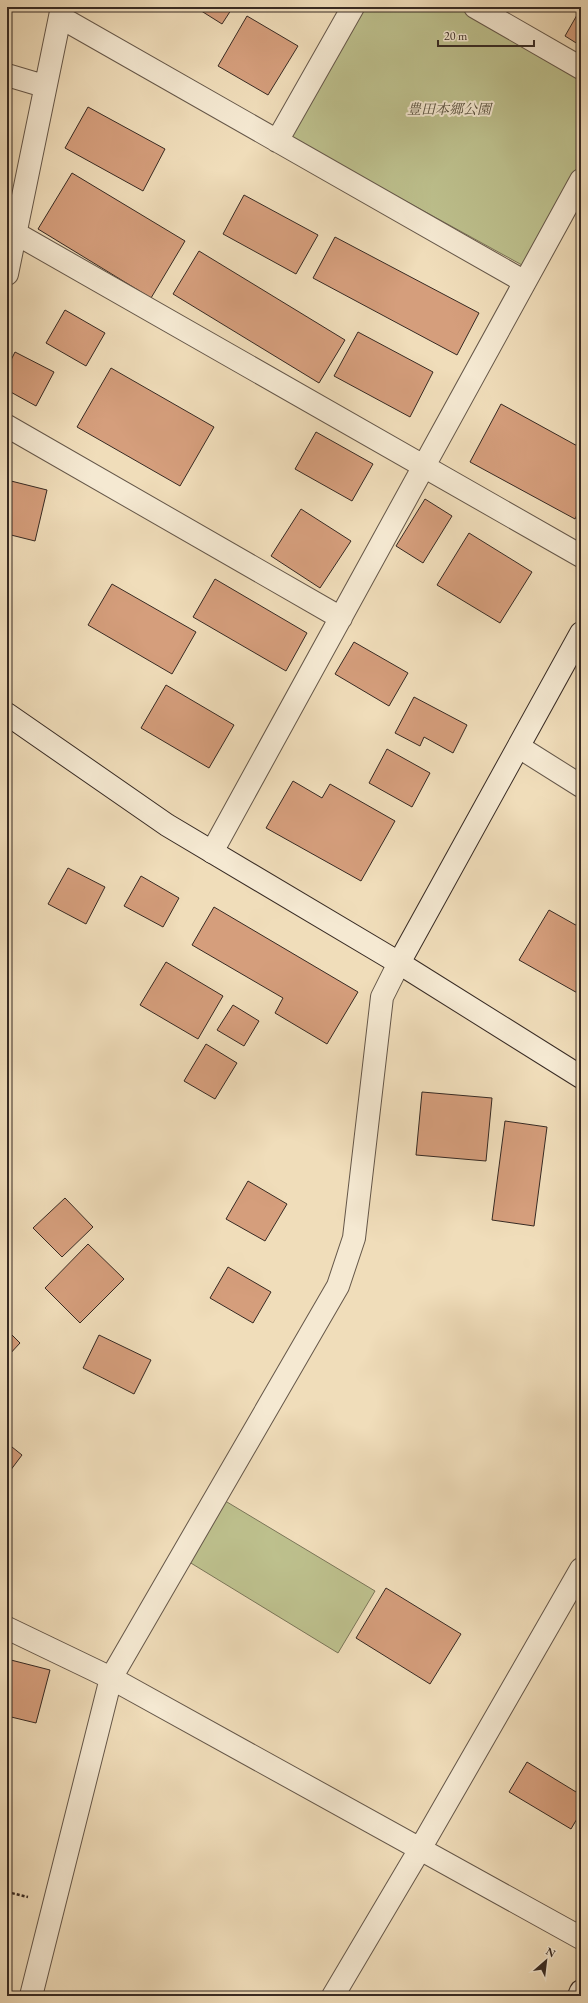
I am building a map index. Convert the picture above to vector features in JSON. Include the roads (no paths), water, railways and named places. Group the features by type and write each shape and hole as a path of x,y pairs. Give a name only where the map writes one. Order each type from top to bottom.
{"street":[{"path":"277,141 353,7"},
{"path":"475,7 581,68"},
{"path":"7,274 44,86 61,12 277,141 524,282"},
{"path":"7,75 44,86"},
{"path":"212,852 581,180"},
{"path":"15,233 581,556"},
{"path":"7,426 341,618"},
{"path":"31,1996 111,1678 338,1286 354,1238 382,997 581,633"},
{"path":"7,714 167,825 400,963 581,1077"},
{"path":"519,747 581,786"},
{"path":"333,1996 420,1849 581,1569"},
{"path":"7,1628 111,1678 581,1938"},
{"path":"579,1996 581,1991"}],"park label":[{"name":"豊田本郷公園","path":"449,109"}]}
